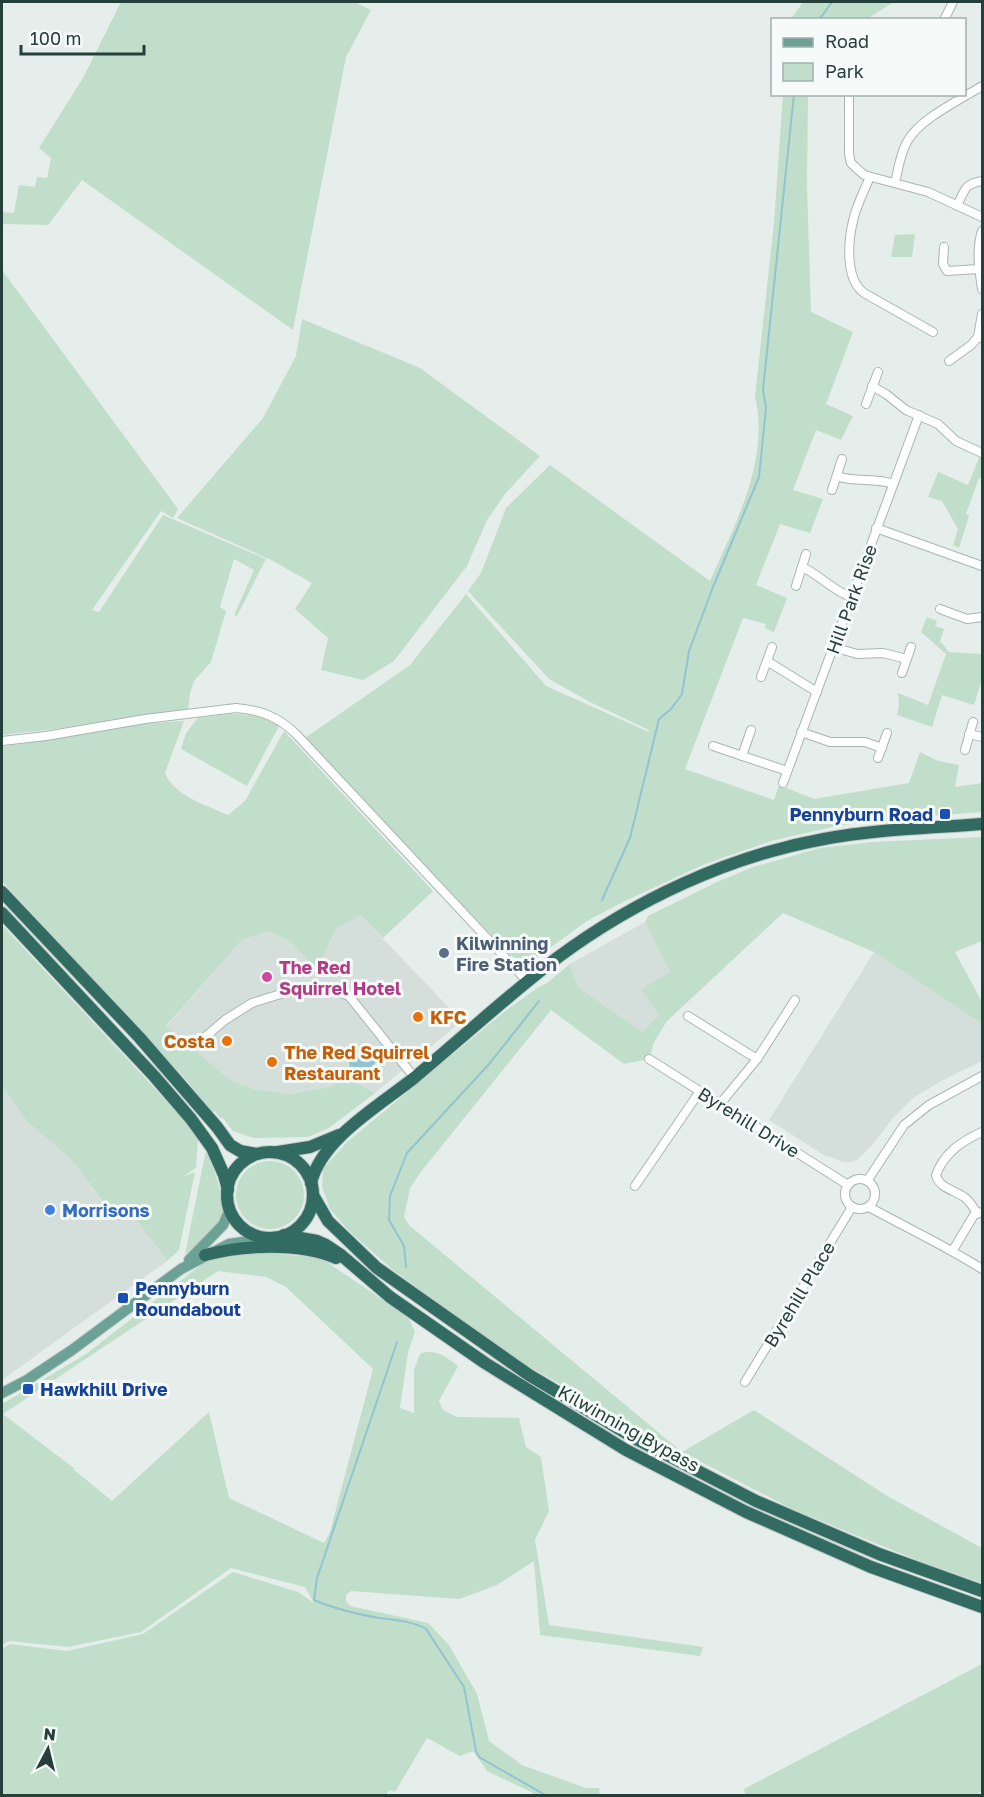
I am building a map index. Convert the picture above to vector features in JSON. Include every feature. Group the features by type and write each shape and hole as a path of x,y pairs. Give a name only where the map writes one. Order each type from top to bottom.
{"highway":[{"path":"2,913 147,1068 191,1119 212,1148 224,1175 230,1209 243,1228 269,1238 294,1231 304,1221 309,1214 312,1189 320,1159 345,1132 557,958 605,926 698,878 740,861 825,838 871,832 982,824"},
{"path":"2,891 139,1037 212,1120 230,1144 246,1153 257,1154 310,1147 345,1132"},
{"path":"274,1152 297,1161 305,1170 312,1189"},
{"path":"228,1190 237,1167 257,1154"},
{"name":"Kilwinning Bypass","path":"312,1189 328,1221 377,1268 529,1375 638,1440 767,1506 879,1554 982,1591"},
{"name":"Kilwinning Bypass","path":"284,1235 317,1241 326,1245 390,1297 485,1363 626,1450 756,1516 872,1567 982,1607"},
{"path":"205,1255 242,1248 301,1249 318,1251 351,1265"}],"main road":[{"path":"181,1269 223,1226 230,1209"},
{"path":"4,1392 72,1350 181,1269 205,1255 229,1244 269,1238"}],"street":[{"path":"945,18 953,2"},
{"path":"895,183 903,152 914,132 922,124 982,86"},
{"path":"849,96 850,159 859,172 928,192 982,217"},
{"path":"870,177 853,219 850,267 853,280 864,293 933,332"},
{"path":"957,206 965,188 972,183 982,181"},
{"path":"982,231 978,250 982,289"},
{"path":"944,248 943,264 947,271 979,268"},
{"path":"949,361 980,338 982,314"},
{"path":"866,404 878,372"},
{"path":"872,386 906,410 938,424 956,441 982,453"},
{"name":"Hill Park Rise","path":"783,783 919,415"},
{"path":"832,490 842,459"},
{"path":"837,476 844,479 880,480 893,484"},
{"path":"876,528 982,566"},
{"path":"796,585 806,554"},
{"path":"802,567 834,589 851,597"},
{"path":"940,609 967,619 982,617"},
{"path":"833,646 857,654 883,653 907,659"},
{"path":"902,673 911,646"},
{"path":"761,677 772,647"},
{"path":"767,661 817,692"},
{"path":"2,741 145,719 236,708 250,709 282,721 528,982"},
{"path":"965,750 973,722"},
{"path":"742,756 751,730"},
{"path":"801,732 830,742 859,742 882,748"},
{"path":"878,758 887,733"},
{"path":"969,734 982,737"},
{"path":"713,746 787,771"},
{"path":"205,1037 225,1020 252,1003 287,992 317,987 327,988 349,996 414,1077"},
{"path":"720,1104 757,1059 795,1000"},
{"path":"688,1016 757,1059"},
{"name":"Byrehill Drive","path":"649,1059 848,1185"},
{"path":"867,1181 904,1125 929,1105 982,1076"},
{"path":"635,1186 700,1091"},
{"path":"952,1250 974,1215 981,1212 963,1196 940,1184 936,1175 945,1158 956,1147 982,1132"},
{"path":"858,1179 867,1181 876,1193 873,1203 862,1210 852,1207 845,1198 848,1185 858,1179"},
{"name":"Byrehill Place","path":"745,1382 852,1207"},
{"path":"869,1207 952,1250 982,1269"}],"shaded area":[{"path":"360,915 462,1021 375,1093 348,1079 329,1087 291,1094 253,1089 230,1080 166,1027 242,940 268,931 289,941 313,965 322,959 336,929"},
{"path":"645,922 670,972 659,1015 642,1032 578,987 570,964"},
{"path":"874,952 982,1024 982,1061 913,1098 857,1160 844,1162 824,1155 769,1120"},
{"path":"2,1086 28,1122 72,1160 117,1222 132,1213 167,1261 2,1380"}],"green space":[{"path":"121,2 354,2 371,10 346,57 293,330 82,180 48,225 2,224 2,212 14,213 19,185 35,187 37,177 47,178 51,158 39,148 83,78"},
{"path":"803,2 894,2 869,18 792,18"},
{"path":"783,96 808,96 807,185 811,312 853,332 826,404 853,416 841,440 816,430 793,490 823,499 810,533 780,524 756,585 787,598 774,632 765,628 766,624 743,618 685,769 774,800 779,785 814,799 909,783 920,752 938,761 959,765 955,787 982,783 982,812 869,821 771,841 705,864 623,902 587,921 532,961 522,960 511,956 305,738 410,665 466,594 546,686 649,732 549,679 468,591 481,573 506,508 550,465 710,581 739,515 754,468 758,444 755,396 774,223"},
{"path":"915,234 912,257 891,257 895,235"},
{"path":"2,270 178,509 173,518 161,511 92,610 99,612 163,515 266,559 237,616 234,615 254,570 234,559 220,607 226,611 211,662 194,681 188,710 2,735"},
{"path":"302,319 420,368 540,456 505,494 487,520 467,566 394,661 363,680 321,670 328,638 295,609 312,583 271,560 177,518 263,418 296,356"},
{"path":"982,455 982,479 979,478 966,514 969,516 959,548 953,545 958,529 942,501 928,497 938,472 968,485"},
{"path":"927,617 937,621 935,626 944,629 940,641 949,652 982,654 982,679 974,705 942,695 932,727 897,715 898,693 928,705 946,654 921,632"},
{"path":"229,714 255,716 267,719 279,726 247,786 181,749 186,733 198,718"},
{"path":"184,721 165,773 176,788 184,794 228,815 245,801 284,731 433,891 383,938 360,915 336,929 322,959 313,965 289,941 268,931 242,940 166,1026 230,1080 253,1089 291,1094 329,1087 348,1079 375,1093 329,1128 308,1137 254,1138 233,1131 215,1111 212,1113 189,1083 2,881 2,746 138,725"},
{"path":"982,837 982,941 955,952 982,1002 982,1024 874,952 783,913 667,1021 654,1042 649,1059 624,1064 551,1010 410,1188 404,1217 410,1226 682,1452 526,1365 393,1270 349,1231 330,1209 322,1187 323,1169 347,1142 504,1012 547,983 570,964 578,987 642,1032 659,1015 641,990 670,972 645,922 648,916 753,867 820,848 872,842"},
{"path":"2,925 186,1122 198,1138 196,1168 182,1177 195,1172 179,1250 167,1261 132,1213 118,1222 72,1160 28,1122 2,1086"},
{"path":"206,1150 219,1185 222,1214 213,1230 185,1254"},
{"path":"270,1161 283,1164 294,1171 301,1182 304,1195 301,1208 294,1219 283,1226 270,1229 257,1226 246,1219 239,1208 236,1195 239,1182 246,1171 257,1164"},
{"path":"248,1251 321,1258 408,1317 415,1332 408,1352 400,1408 414,1413 414,1370 420,1354 431,1352 445,1357 458,1366 439,1401 443,1410 457,1417 519,1418 526,1447 541,1457 549,1511 535,1540 549,1625 703,1647 700,1656 540,1635 534,1561 497,1585 459,1599 351,1591 346,1595 346,1601 350,1606 428,1623 449,1645 477,1694 489,1741 522,1765 586,1788 599,1788 600,1795 533,1795 487,1771 473,1751 460,1756 427,1738 395,1792 390,1790 385,1795 2,1795 2,1649 10,1644 67,1651 143,1634 233,1572 298,1592 314,1603 305,1587 231,1568 141,1632 68,1647 9,1641 2,1645 2,1404 86,1354 206,1261 219,1254","holes":["218,1271 266,1277 286,1287 373,1369 330,1532 324,1543 229,1498 209,1412 112,1501 73,1469 75,1469 3,1414"]},
{"path":"754,1410 889,1497 982,1548 982,1583 924,1563 792,1509 682,1452"},
{"path":"982,1664 982,1791 976,1795 745,1795 744,1789"}],"water":[{"path":"365,1049 374,1050 379,1056 377,1060 365,1071 353,1073 349,1062"}],"waterway":[{"path":"820,18 832,2"},
{"path":"602,900 630,838 659,719 671,709 682,694 689,651 759,477 766,408 763,390 794,96"},
{"path":"406,1267 404,1246 389,1220 390,1196 407,1153 490,1063 539,1001"},
{"path":"397,1342 317,1578 314,1600 346,1611 397,1620 426,1629 464,1687 479,1757 547,1796"}],"place":[{"name":"Pennyburn Road","path":"945,814"},
{"name":"Kilwinning Fire Station","path":"444,953"},
{"name":"The Red Squirrel Hotel","path":"267,977"},
{"name":"KFC","path":"418,1017"},
{"name":"Costa","path":"227,1041"},
{"name":"The Red Squirrel Restaurant","path":"272,1062"},
{"name":"Morrisons","path":"50,1210"},
{"name":"Pennyburn Roundabout","path":"123,1298"},
{"name":"Hawkhill Drive","path":"28,1389"}]}
